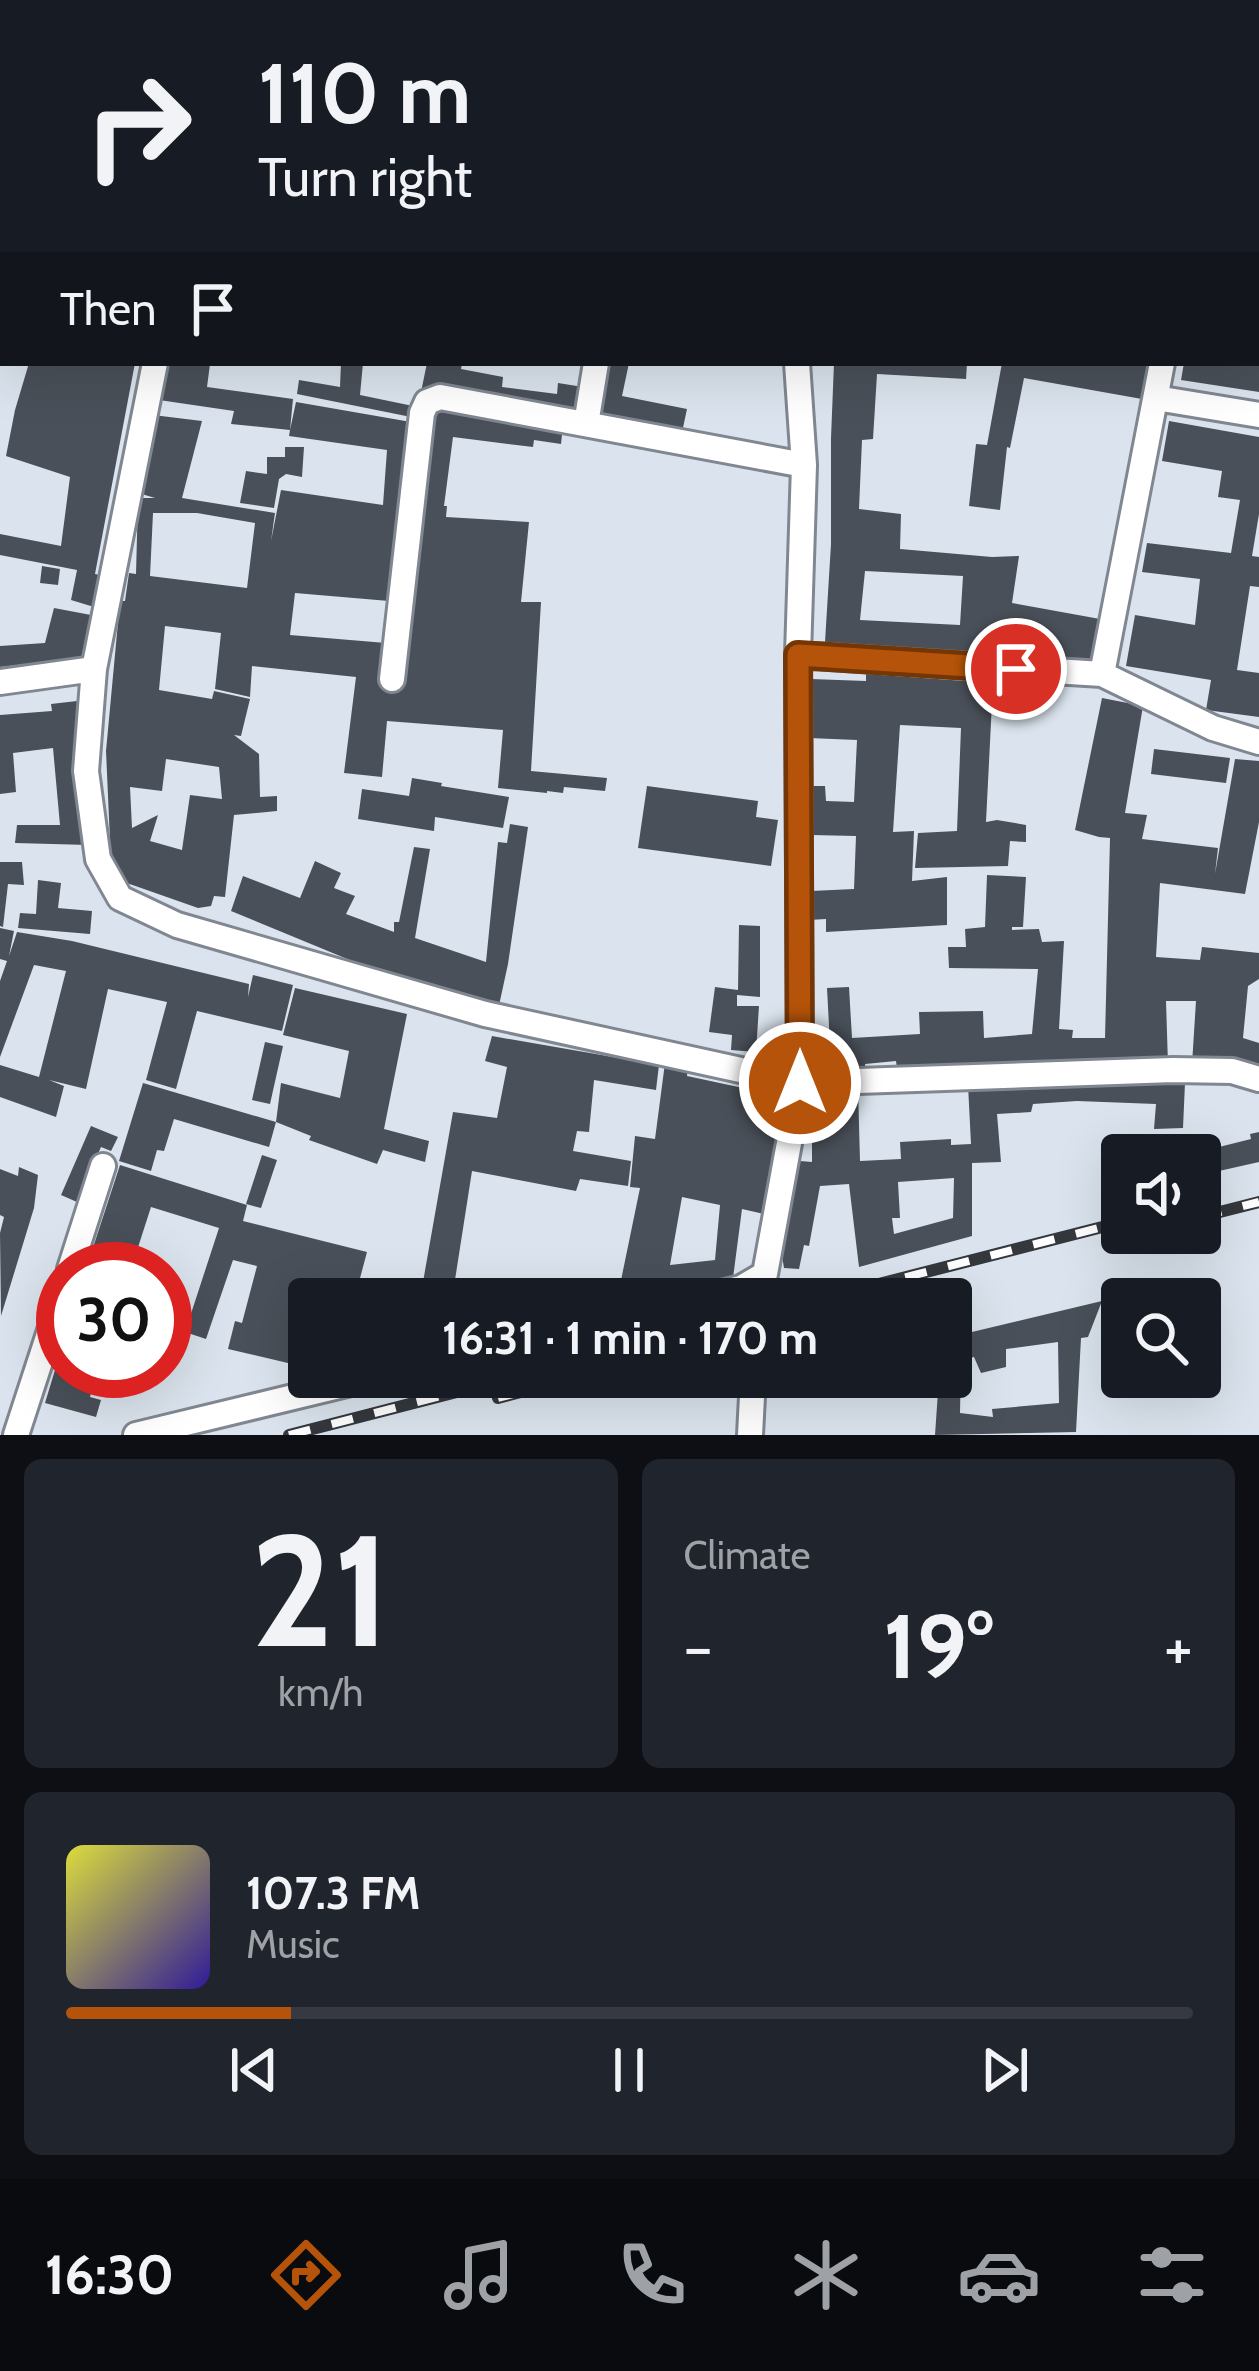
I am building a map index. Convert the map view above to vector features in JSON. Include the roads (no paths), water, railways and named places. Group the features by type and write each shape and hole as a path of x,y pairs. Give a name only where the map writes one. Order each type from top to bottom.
{"street":[{"path":"154,366 94,669 86,771 98,859 120,898 177,925 485,1014 800,1083 1173,1070 1232,1071 1259,1079"},
{"path":"586,424 596,366"},
{"path":"758,1278 765,1274 800,1083 798,655 804,465 797,366"},
{"path":"1102,674 1161,366"},
{"path":"392,679 427,402 440,397 804,465"},
{"path":"1156,398 1259,416"},
{"path":"798,655 1102,674 1213,728 1259,742"},
{"path":"0,682 94,669"},
{"path":"79,1242 104,1166"},
{"path":"16,1435 36,1374"},
{"path":"136,1435 289,1398"},
{"path":"750,1435 752,1398"}],"railway":[{"path":"1221,1212 1259,1202"},
{"path":"902,1278 1101,1227"},
{"path":"289,1435 433,1398"}]}
